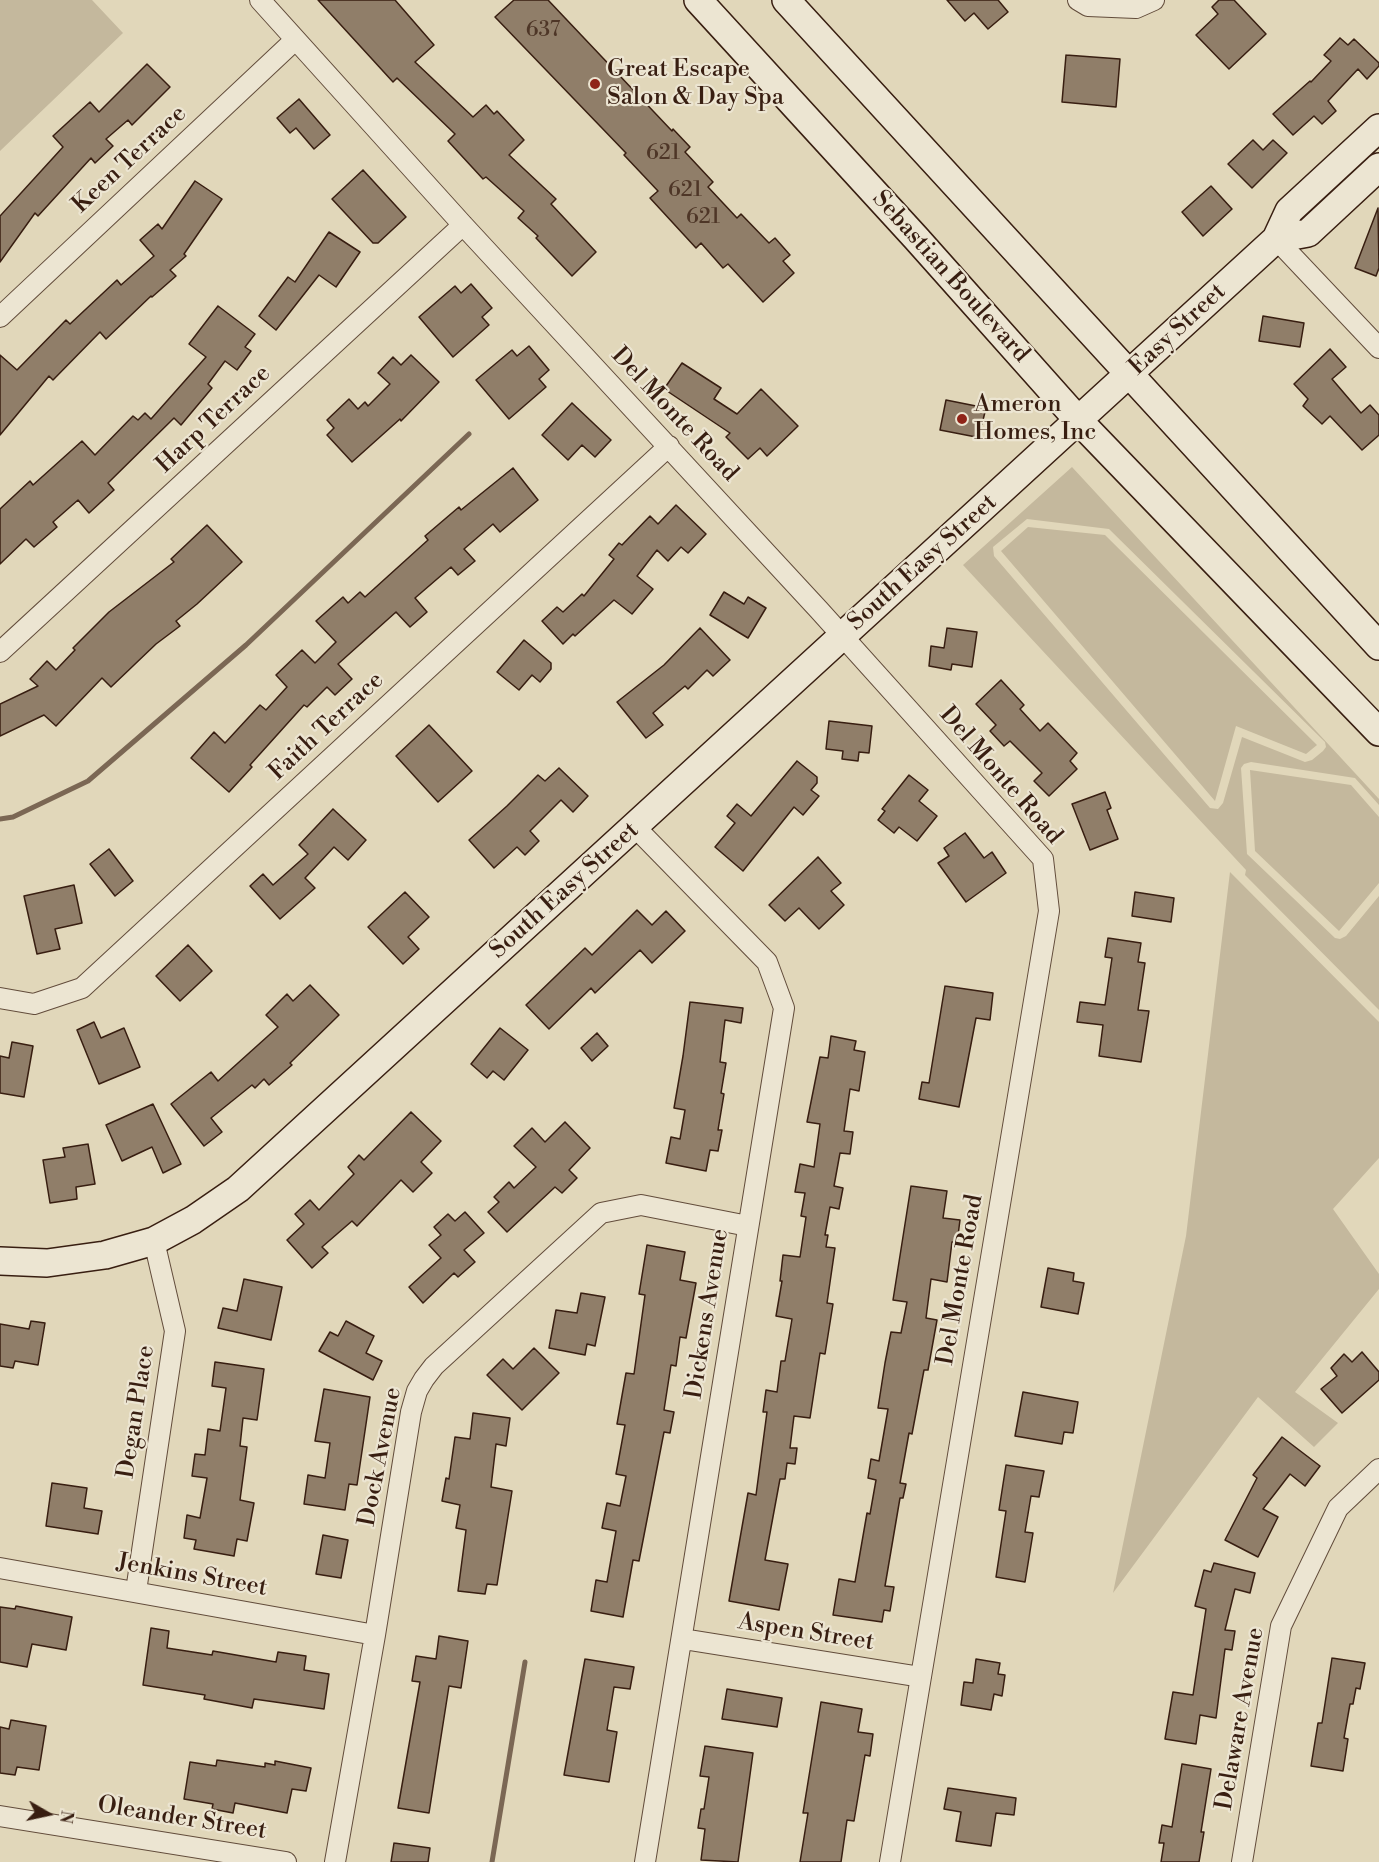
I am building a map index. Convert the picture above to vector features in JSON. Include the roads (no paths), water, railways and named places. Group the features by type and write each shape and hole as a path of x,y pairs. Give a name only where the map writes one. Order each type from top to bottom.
{"street":[{"name":"Del Monte Road","path":"260,0 463,225 669,446 1043,859 1049,911 890,1862"},
{"name":"Sebastian Boulevard","path":"698,0 916,238 1079,421 1379,732"},
{"path":"786,0 1379,646"},
{"path":"1078,0 1088,6 1136,8 1154,0"},
{"name":"Keen Terrace","path":"0,317 296,40"},
{"name":"Easy Street","path":"1079,421 1276,239 1289,211 1379,128"},
{"path":"1276,239 1308,233 1379,167"},
{"name":"Harp Terrace","path":"0,652 463,225"},
{"path":"1276,239 1379,348"},
{"name":"South Easy Street","path":"0,1261 47,1263 105,1255 154,1241 193,1220 238,1189 1079,421"},
{"name":"Faith Terrace","path":"0,998 34,1004 82,988 669,446"},
{"name":"Dickens Avenue","path":"635,827 767,962 784,1008 645,1862"},
{"name":"Dock Avenue","path":"335,1862 411,1412 417,1391 434,1366 601,1212 641,1205 748,1226"},
{"name":"Degan Place","path":"136,1591 175,1330 154,1241"},
{"name":"Delaware Avenue","path":"1242,1862 1281,1626 1338,1508 1379,1469"},
{"name":"Jenkins Street","path":"0,1568 375,1635"},
{"name":"Aspen Street","path":"682,1639 921,1677"},
{"name":"Oleander Street","path":"0,1816 285,1862"}],"waterway":[{"path":"0,819 13,817 88,781 246,645 469,434"},
{"path":"492,1862 525,1662"}],"place":[{"name":"Great Escape Salon & Day Spa","path":"595,84"},
{"name":"Ameron Homes, Inc","path":"962,419"}]}
